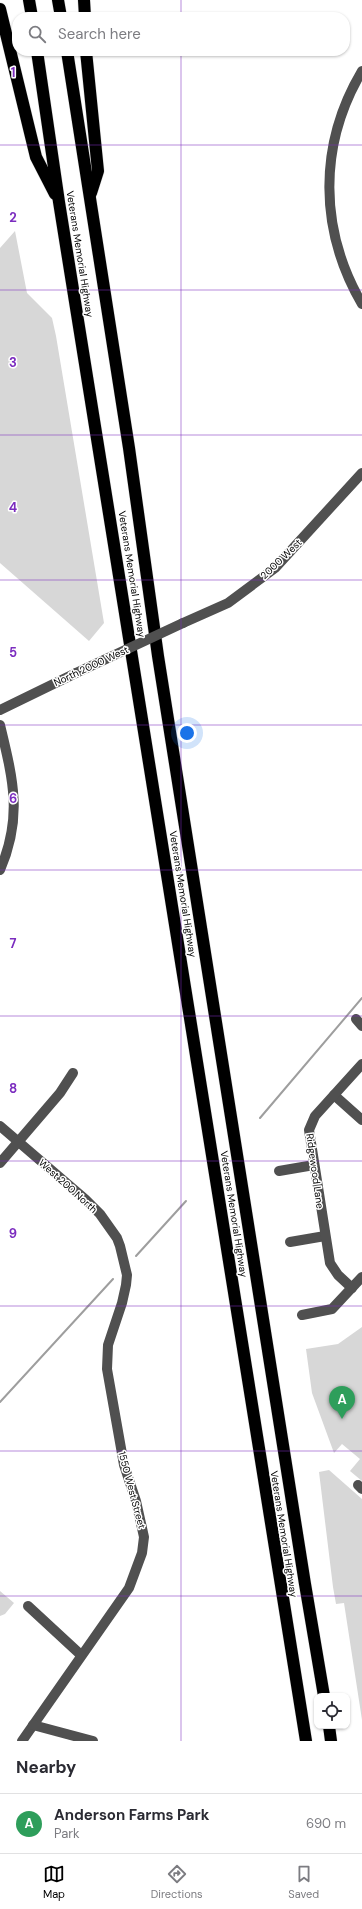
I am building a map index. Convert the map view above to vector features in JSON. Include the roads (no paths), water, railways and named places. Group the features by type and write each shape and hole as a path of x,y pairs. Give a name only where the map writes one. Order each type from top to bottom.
{"highway":[{"path":"29,0 31,12"},
{"path":"58,0 60,12"},
{"path":"84,0 85,12"},
{"path":"0,9 36,157 59,202"},
{"name":"Veterans Memorial Highway","path":"38,56 59,202 306,1741"},
{"name":"Veterans Memorial Highway","path":"68,56 129,448 159,663 304,1584 323,1693"},
{"path":"86,56 98,171 90,194"},
{"path":"329,1729 331,1741"}],"street":[{"path":"362,71 349,96 339,124 331,158 329,192 334,233 342,264 362,304"},
{"name":"2000 West","path":"183,623 228,603 275,568 362,473"},
{"name":"North 2000 West","path":"0,710 183,623"},
{"path":"0,725 14,786 12,833 0,870"},
{"name":"Ridgewood Lane","path":"352,1288 338,1275 330,1263 309,1133 310,1125 315,1116 362,1064"},
{"path":"0,1163 60,1093 73,1073"},
{"path":"334,1095 362,1120"},
{"name":"West 200 North","path":"0,1126 78,1192 100,1214 117,1238 122,1255"},
{"path":"279,1171 314,1165"},
{"path":"290,1242 325,1236"},
{"name":"1550 West Street","path":"22,1741 129,1588 142,1553 144,1537 136,1501 124,1465 107,1369 108,1345 122,1303 126,1285 127,1275 122,1255"},
{"path":"302,1315 332,1309 362,1276"},
{"path":"28,1606 81,1655"},
{"path":"33,1725 93,1741"}],"waterway":[{"path":"260,1118 362,998"},
{"path":"136,1256 186,1201"},
{"path":"0,1402 113,1279"}],"place":[{"name":"Anderson Farms Park","path":"342,1419"}]}
